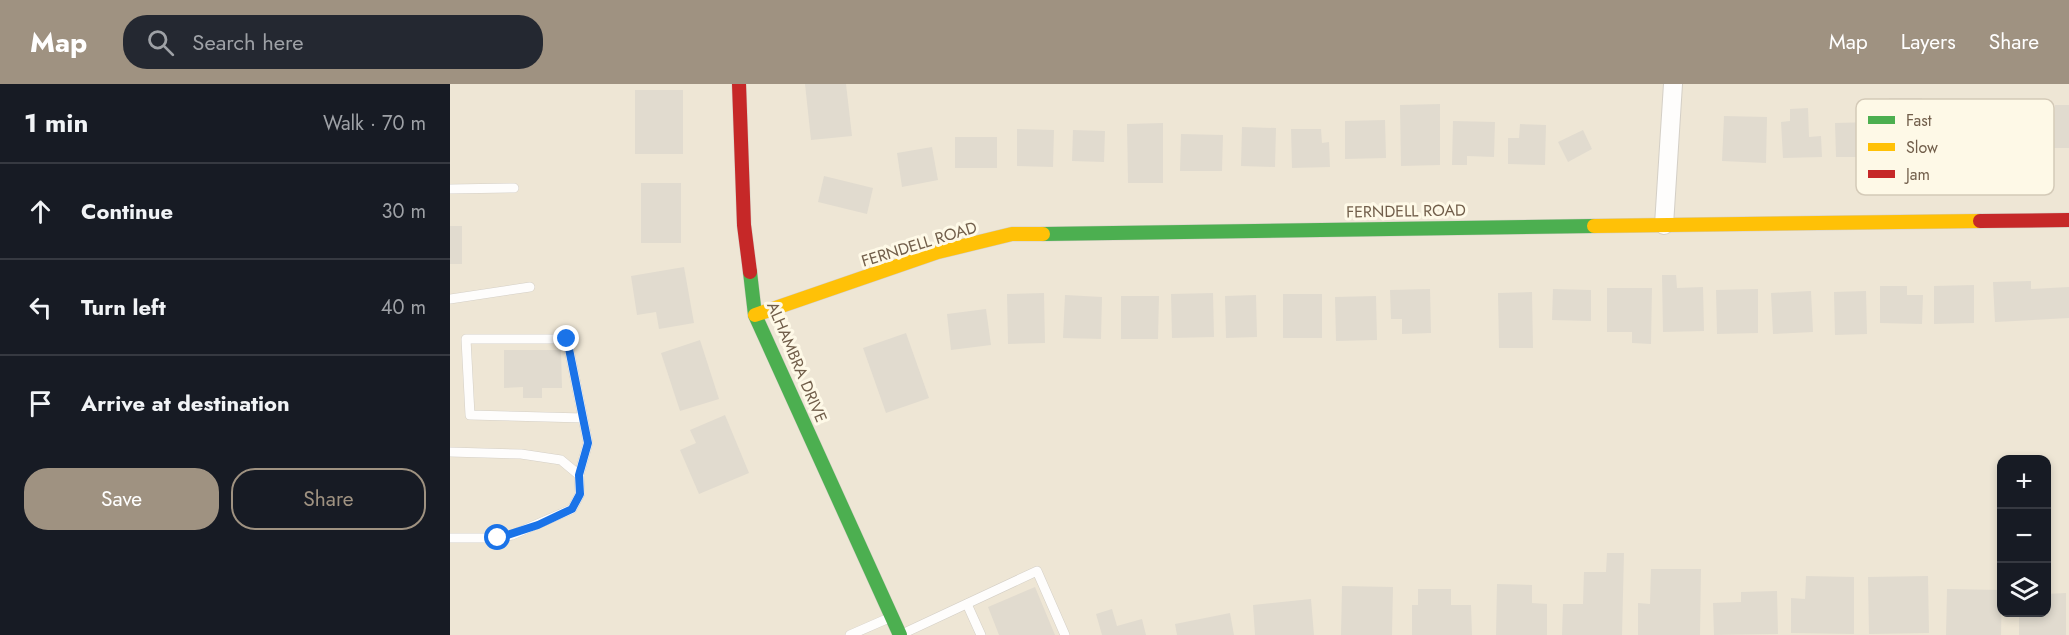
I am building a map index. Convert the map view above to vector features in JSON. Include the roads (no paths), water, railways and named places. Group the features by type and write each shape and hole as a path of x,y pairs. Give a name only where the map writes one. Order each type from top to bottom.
{"street":[{"name":"ALHAMBRA DRIVE","path":"740,84 744,225 755,315 900,635"},
{"path":"1664,225 1673,84"},
{"name":"FERNDELL ROAD","path":"755,315 938,252 1012,234 2069,220"}],"lane":[{"path":"450,189 514,188"},
{"path":"450,299 530,287"},
{"path":"450,538 498,538 512,535 572,509 580,494 579,475 588,443 583,418 567,339 466,339 470,415 583,418"},
{"path":"450,452 521,454 561,460 579,475"},
{"path":"900,635 1037,571 1065,635"},
{"path":"967,604 981,635"},
{"path":"850,635 891,617"}]}
